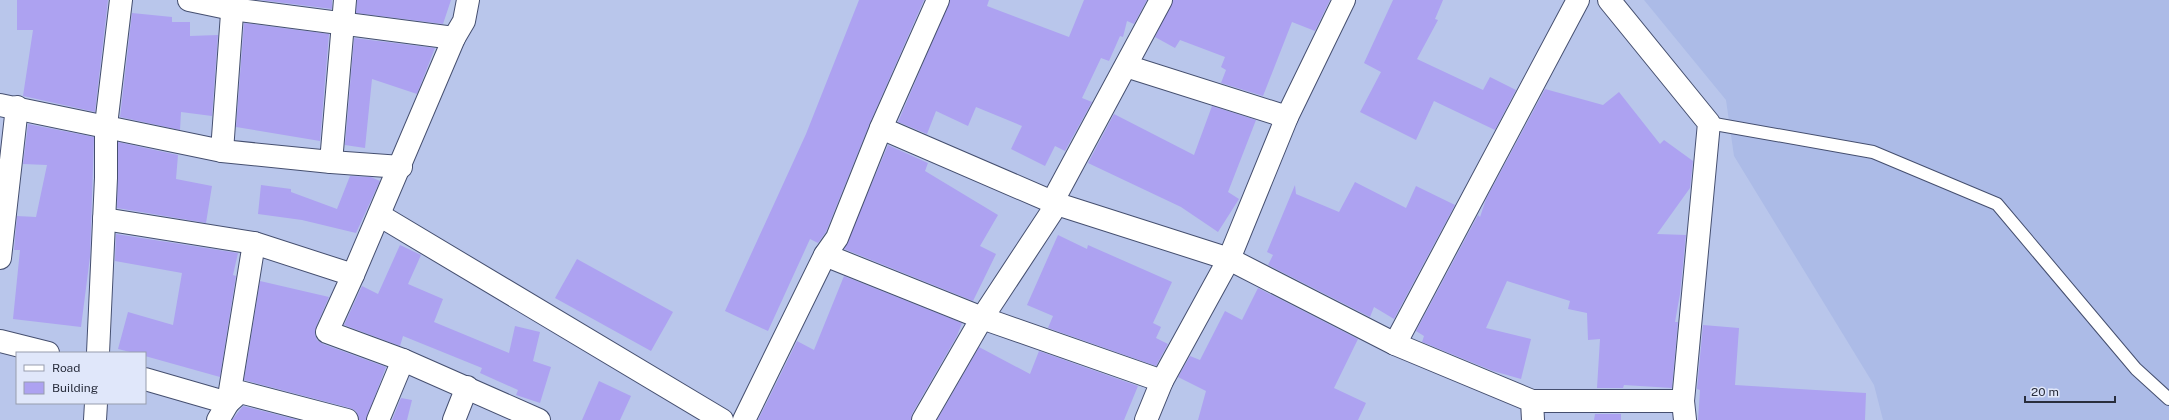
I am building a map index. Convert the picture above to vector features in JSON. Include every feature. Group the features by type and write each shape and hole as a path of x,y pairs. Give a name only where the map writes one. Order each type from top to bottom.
{"street":[{"path":"98,352 104,219 106,125 120,0"},
{"path":"189,0 232,5 344,25 454,38"},
{"path":"330,162 346,0"},
{"path":"468,0 464,21 454,38 401,167 354,275 327,332 403,360 539,420"},
{"path":"744,420 825,255 837,238 881,128 938,0"},
{"path":"924,420 982,318 1057,204 1056,195 1161,0"},
{"path":"1146,420 1162,381 1229,259 1287,117 1344,0"},
{"path":"1395,344 1578,0"},
{"path":"881,128 1057,204 1229,259 1395,344 1533,411 1684,410 1710,123 1609,0"},
{"path":"222,151 232,5"},
{"path":"1126,66 1287,117"},
{"path":"0,258 9,106 106,125 222,151 330,162 401,167"},
{"path":"379,215 722,420"},
{"path":"104,219 254,243 354,275"},
{"path":"223,412 254,243"},
{"path":"825,255 982,318 1162,381"},
{"path":"0,342 44,352"},
{"path":"378,420 403,360"},
{"path":"146,379 223,412"},
{"path":"454,420 467,387"},
{"path":"223,412 240,392 347,420"},
{"path":"95,420 96,404"}],"lane":[{"path":"1710,123 1873,152 1997,204 2136,369 2169,400"}],"shaded area":[{"path":"1644,0 2169,0 2169,420 1883,420 1874,385 1734,156 1726,100"}],"building":[{"path":"17,0 108,0 95,112 23,96 33,30 17,30"},
{"path":"260,0 332,0 332,9"},
{"path":"357,0 451,0 443,24 356,13"},
{"path":"859,0 924,0 870,123 826,232 818,243 810,239 768,331 725,311 806,134"},
{"path":"950,0 989,0 987,6 1069,37 1084,0 1147,0 1134,24 1127,21 1123,37 1120,36 1109,61 1101,58 1082,98 1092,102 1065,151 1055,146 1045,166 1011,149 1022,126 976,107 968,126 936,111 927,134 898,122"},
{"path":"1173,0 1330,0 1315,31 1292,22 1263,96 1221,83 1226,70 1221,67 1225,57 1180,40 1175,48 1155,37"},
{"path":"1393,0 1443,0 1435,19 1438,20 1417,59 1483,90 1490,77 1516,90 1495,130 1434,101 1416,140 1360,112 1381,72 1364,63"},
{"path":"132,13 172,17 172,22 190,22 190,36 218,35 212,116 181,112 180,130 120,117"},
{"path":"244,23 329,34 320,141 236,127"},
{"path":"354,38 435,48 417,94 372,79 365,148 345,145"},
{"path":"1545,89 1603,105 1619,92 1660,144 1664,140 1693,161 1690,188 1657,234 1686,235 1680,294 1675,322 1678,322 1672,388 1624,385 1623,388 1597,388 1600,339 1588,340 1587,313 1568,309 1570,301 1507,281 1486,328 1531,339 1521,379 1493,371 1422,342 1424,336 1416,331 1478,215 1480,217 1486,199"},
{"path":"1212,106 1256,120 1228,192 1239,199 1218,232 1181,207 1088,163 1114,114 1194,155"},
{"path":"28,124 94,137 90,257 81,327 13,319 20,250 14,250 17,216 36,217 47,165 23,164"},
{"path":"118,142 178,155 176,179 212,186 206,223 117,208"},
{"path":"888,145 928,163 925,171 998,215 980,246 996,254 973,301 844,249"},
{"path":"350,176 371,177 380,181 356,233 302,220 258,214 261,185 291,189 291,192 337,209"},
{"path":"1355,182 1406,208 1416,186 1455,205 1394,319 1374,307 1370,317 1268,265 1273,255 1267,252 1295,185 1296,194 1339,212"},
{"path":"116,234 238,253 233,275 236,276 220,377 146,356 146,352 130,352 118,349 128,312 173,325 182,273 115,261"},
{"path":"1058,235 1087,249 1088,245 1172,282 1153,323 1161,327 1156,338 1168,344 1156,366 1048,328 1053,316 1027,305"},
{"path":"400,245 421,255 408,284 443,299 434,322 509,353 515,326 540,332 533,361 551,367 540,403 516,395 518,390 480,373 482,368 403,336 400,346 344,325 362,286 378,294"},
{"path":"577,259 673,312 651,351 555,298"},
{"path":"844,276 962,323 957,336 912,414 911,420 758,420 797,341 814,350"},
{"path":"260,281 329,297 316,327 315,334 317,340 323,344 386,367 366,420 359,420 356,411 350,408 244,380"},
{"path":"1258,288 1358,339 1334,388 1366,403 1358,420 1198,420 1206,391 1178,377 1190,356 1200,360 1225,311 1242,320"},
{"path":"1703,325 1739,328 1735,385 1866,393 1865,420 1698,420 1700,390 1697,389"},
{"path":"979,347 1030,374 1039,351 1138,386 1124,420 937,420"},
{"path":"599,381 631,396 620,420 582,420"},
{"path":"401,398 412,400 407,420 392,420"},
{"path":"243,406 298,420 232,420"},
{"path":"1595,414 1621,414 1621,420 1594,420"}]}
